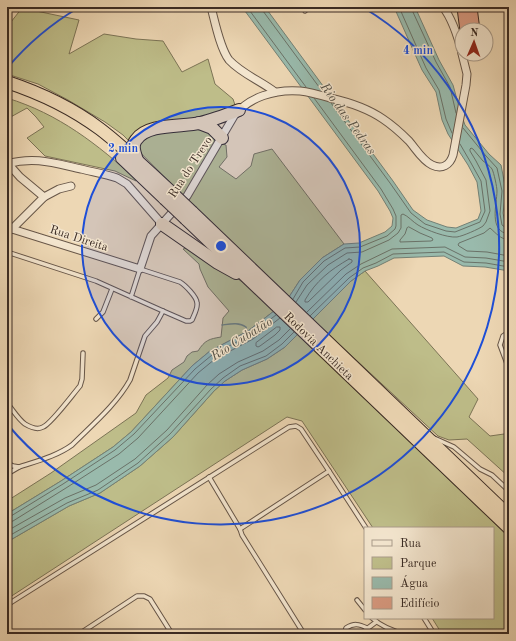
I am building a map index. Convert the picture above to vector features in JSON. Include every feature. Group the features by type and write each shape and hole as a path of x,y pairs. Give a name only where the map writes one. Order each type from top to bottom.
{"highway":[{"name":"Rodovia Anchieta","path":"7,82 44,96 79,115 100,129 137,160 168,196"},
{"name":"Rodovia Anchieta","path":"7,90 52,109 85,129 117,153 168,196 310,331 509,528"},
{"path":"137,160 133,148 134,144 137,138 145,132 156,128 199,123 239,110"},
{"path":"199,123 212,128 222,138"},
{"name":"Rodovia Anchieta","path":"189,216 250,280 265,288"},
{"path":"162,224 218,263 250,280"},
{"name":"Rodovia Anchieta","path":"310,331 422,432 509,516"}],"street":[{"path":"210,7 223,50 230,60 241,70 275,92"},
{"path":"442,7 454,27"},
{"name":"Rua do Trevo","path":"140,269 151,236 187,196 234,116 248,103 260,96 275,92 301,91 338,100 366,109 383,119 408,140 430,164 443,167 451,160 453,151 467,74 464,62"},
{"path":"44,196 20,177 8,165 19,161 28,160 44,161 117,178 131,188 162,224"},
{"path":"10,229 44,196 70,186"},
{"name":"Rua Direita","path":"10,229 140,269"}],"lane":[{"path":"7,252 90,279 112,289 163,311 186,320 192,320 198,304 197,300 180,282 140,269 131,297"},
{"path":"96,320 102,312 112,289"},
{"path":"7,474 19,467 56,454 72,446 117,399 130,380 145,336 157,322 163,311"},
{"path":"509,332 503,336 500,345 509,369"},
{"path":"7,403 24,424 36,428 43,428 50,422 80,386 82,379 83,353"},
{"path":"7,605 289,426 296,426 301,429 365,527"},
{"path":"422,432 454,447 480,469 492,475 509,491"},
{"path":"7,463 19,467"},
{"path":"461,470 497,498"},
{"path":"240,529 330,471"},
{"path":"209,477 240,529 242,535 304,634"},
{"path":"79,634 137,596 144,596 150,599 172,634"},
{"path":"357,600 364,609"},
{"path":"373,619 392,632 405,634"},
{"path":"425,619 434,634"},
{"path":"360,634 376,622"},
{"path":"344,634 346,628 355,624 360,624 367,628"}],"green space":[{"path":"22,8 79,20 69,54 104,34 163,41 182,72 208,59 215,84 233,99 236,108 205,129 215,139 214,145 219,148 222,144 226,145 227,157 219,167 236,179 251,166 254,154 272,149 344,244 322,258 300,280 289,297 189,202 123,135 105,122 38,84 7,74 7,27"},
{"path":"7,98 44,112 60,121 92,142 137,180 136,181 115,171 45,156 27,138 44,127 27,108 7,119"},
{"path":"187,248 233,275 254,291 274,311 248,331 210,351 192,366 131,432 113,447 7,514 7,501 51,473 136,413 146,395 168,378 172,370 184,362 187,356 192,352 198,351 203,344 213,338 221,337 223,318 229,311 208,287 199,264 183,249"},
{"path":"365,271 478,399 469,417 490,436 504,434 509,440 509,477 467,439 449,440 438,436 312,319 351,281"},
{"path":"297,334 509,537 509,634 442,634 433,619 494,619 494,527 372,527 302,421 287,417 7,599 7,542 69,506 100,493 140,466 173,437 214,391 225,381 242,370 267,359 285,347"}],"water":[{"name":"Rio Cubatão","path":"242,7 265,7 413,210 427,220 447,227 456,228 478,219 481,211 477,182 448,134 442,120 436,92 422,70 394,7 415,7 439,60 453,85 465,125 489,154 501,165 506,191 503,213 505,223 509,226 509,271 485,267 463,266 444,256 394,258 365,271 351,281 285,347 267,359 242,370 225,381 214,391 173,437 140,466 100,493 69,506 7,542 7,514 113,447 131,432 192,366 210,351 248,331 274,311 289,297 300,280 322,258 344,244 359,243 385,232 392,226 393,218 378,191"}],"building":[{"path":"477,7 479,22 459,22 457,8"}],"waterway":[{"name":"Rio Cubatão","path":"222,325 240,324 246,327 247,332"}],"water label":[{"name":"Rio das Pedras","path":"349,118"}]}
